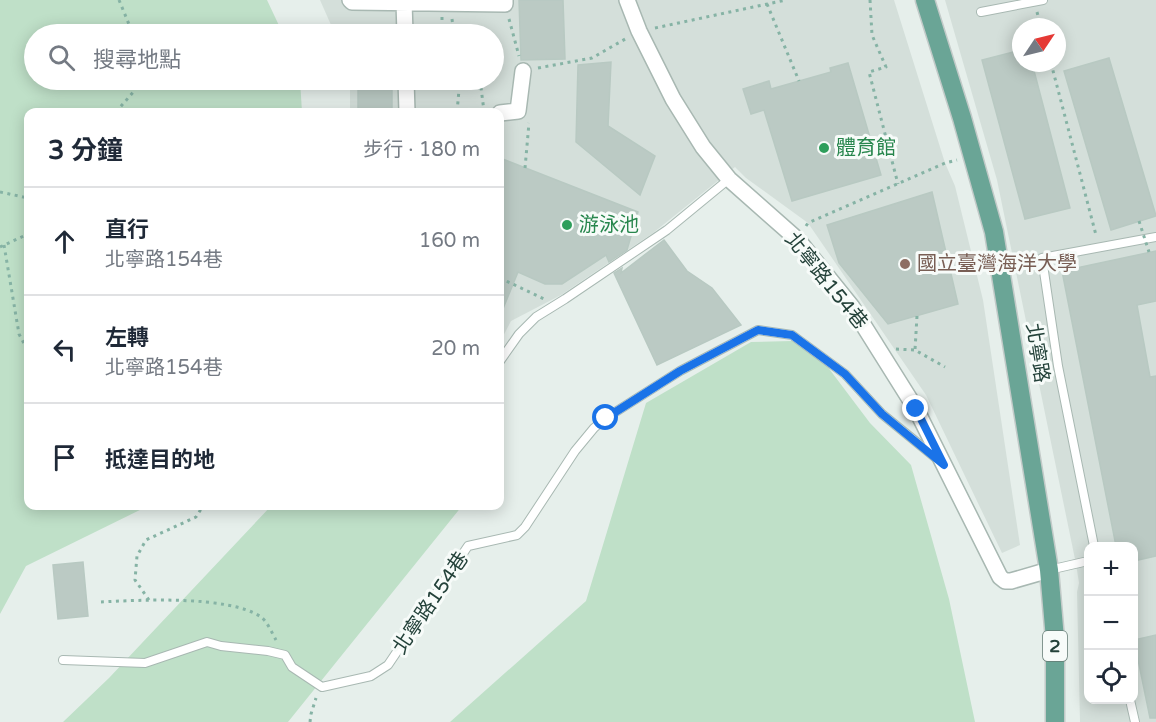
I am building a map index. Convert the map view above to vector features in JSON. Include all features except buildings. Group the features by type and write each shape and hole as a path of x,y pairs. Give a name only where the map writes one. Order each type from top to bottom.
{"main road":[{"name":"北寧路","path":"925,0 962,118 994,232 1049,570 1055,639 1055,722"}],"street":[{"path":"350,0 352,2 505,2"},
{"name":"北寧路154巷","path":"627,0 639,31 673,99 703,147 729,179 798,240 852,307 916,409 1000,577 1005,581 1011,581 1049,570"},
{"path":"404,2 405,24"},
{"path":"504,113 518,111 523,71"},
{"path":"406,90 407,108"}],"lane":[{"path":"981,12 1043,0"},
{"path":"504,356 536,317 667,230 729,179"},
{"path":"1093,542 1058,366 1042,258 1156,237"},
{"name":"北寧路154巷","path":"322,687 371,676 388,665 468,546 516,535 525,527 579,445 606,418 680,371 758,330 792,335 845,374 882,414 944,465"},
{"path":"1049,570 1084,562"},
{"path":"63,660 145,663 207,642 285,655 292,667 322,687"},
{"path":"1131,704 1135,722"}],"path":[{"path":"119,0 129,24"},
{"path":"505,2 523,71 592,58 639,31 786,0"},
{"path":"870,0 872,35 886,67 869,72 898,184"},
{"path":"767,4 799,81"},
{"path":"1053,72 1100,247"},
{"path":"119,108 135,90"},
{"path":"457,108 459,90"},
{"path":"481,90 484,108"},
{"path":"518,111 526,111 529,122 525,168"},
{"path":"808,223 945,163"},
{"path":"0,192 24,197"},
{"path":"1139,221 1149,252"},
{"path":"24,236 2,246 19,334 24,343"},
{"path":"504,280 556,305"},
{"path":"917,316 915,350 945,367"},
{"path":"149,600 135,580 137,556 146,540 196,517 200,510"},
{"path":"101,602 149,600 211,602 244,610 262,617 285,655"},
{"path":"310,722 314,701 322,687"}],"shaded area":[{"name":"國立臺灣海洋大學","path":"320,0 894,0 945,163 955,186 983,300 1020,545 1002,553 926,395 808,223 746,178 735,167 653,233 561,295 511,321 504,334 504,108 350,108 350,90 504,90 504,24 331,24"},
{"name":"國立臺灣海洋大學","path":"945,0 1156,0 1156,722 1080,722 1077,592 1079,583 997,180"}],"green space":[{"path":"0,0 267,0 278,24 24,24 24,90 301,90 302,108 24,108 24,510 140,510 26,566 0,614"},
{"path":"792,341 824,362 870,423 911,465 949,599 975,722 450,722 586,601 646,403 751,342"},
{"path":"267,510 459,510 288,722 63,722 109,678"}],"place":[{"name":"體育館","path":"824,148"},
{"name":"游泳池","path":"567,225"},
{"name":"國立臺灣海洋大學","path":"905,264"}],"route":[{"path":"606,418 680,371 758,330 792,335 845,374 882,414 944,465 916,409"}]}
